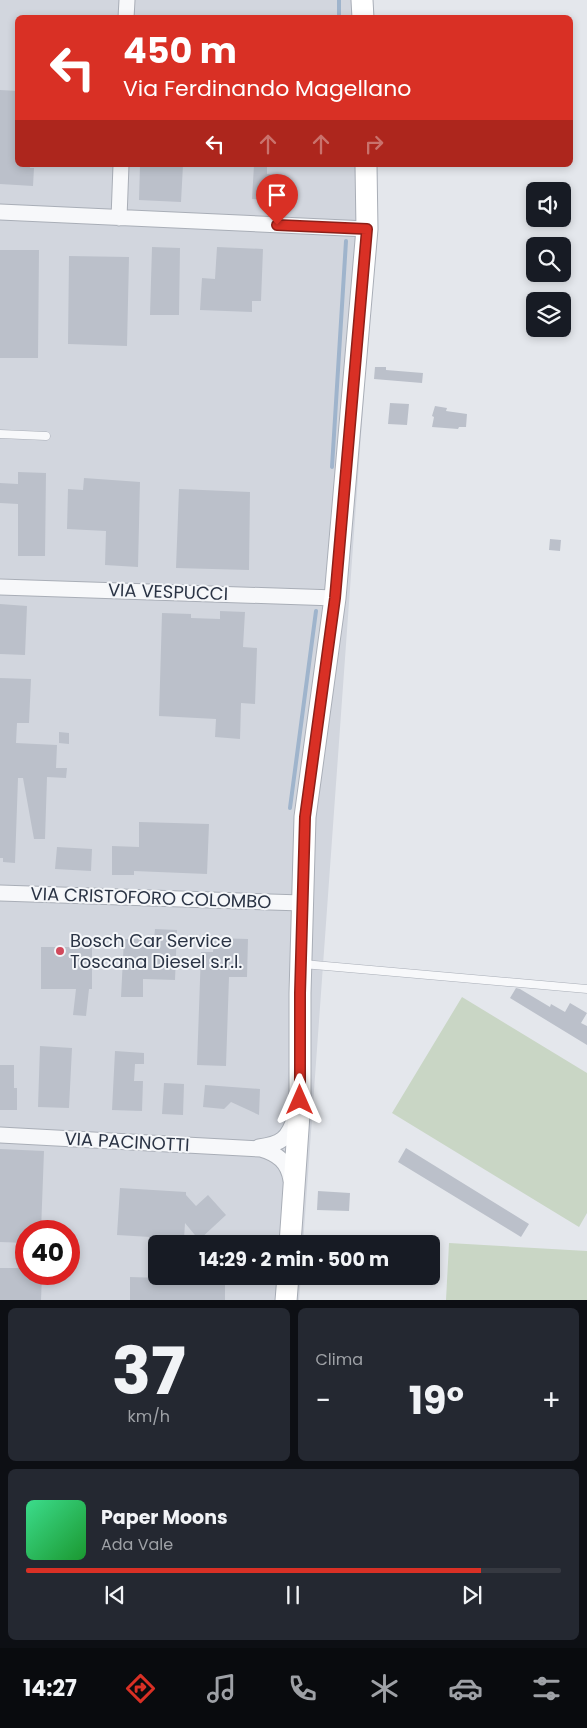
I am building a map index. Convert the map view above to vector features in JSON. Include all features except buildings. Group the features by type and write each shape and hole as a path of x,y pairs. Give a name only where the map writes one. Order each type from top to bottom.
{"street":[{"path":"126,15 127,0"},
{"path":"362,0 362,15"},
{"path":"119,218 121,167"},
{"path":"290,1235 300,1100 300,964 305,817 335,598 367,229 366,167"},
{"path":"0,212 367,229"},
{"name":"VIA VESPUCCI","path":"0,586 335,598"},
{"name":"VIA CRISTOFORO COLOMBO","path":"0,893 302,903"},
{"name":"VIA PACINOTTI","path":"255,1148 275,1145 286,1137 295,1119 300,1100"},
{"name":"VIA PACINOTTI","path":"0,1135 255,1148 275,1153 286,1164 291,1180 292,1205"},
{"path":"286,1300 287,1285"}],"lane":[{"path":"0,434 46,436"},
{"path":"300,964 587,989"}],"shaded area":[{"path":"0,0 368,0 368,15 15,15 15,167 374,167 376,226 304,1235 148,1235 148,1285 300,1285 299,1300 0,1300"}],"green space":[{"path":"462,997 587,1073 587,1213 579,1227 392,1113"},
{"path":"449,1243 587,1251 587,1300 446,1300"}],"waterway":[{"path":"339,0 339,15"},
{"path":"332,467 346,241"},
{"path":"290,808 316,611"}],"place":[{"name":"Bosch Car Service Toscana Diesel s.r.l.","path":"60,951"}],"route":[{"path":"277,225 367,229 335,598 305,817 300,993 300,1100"}]}
